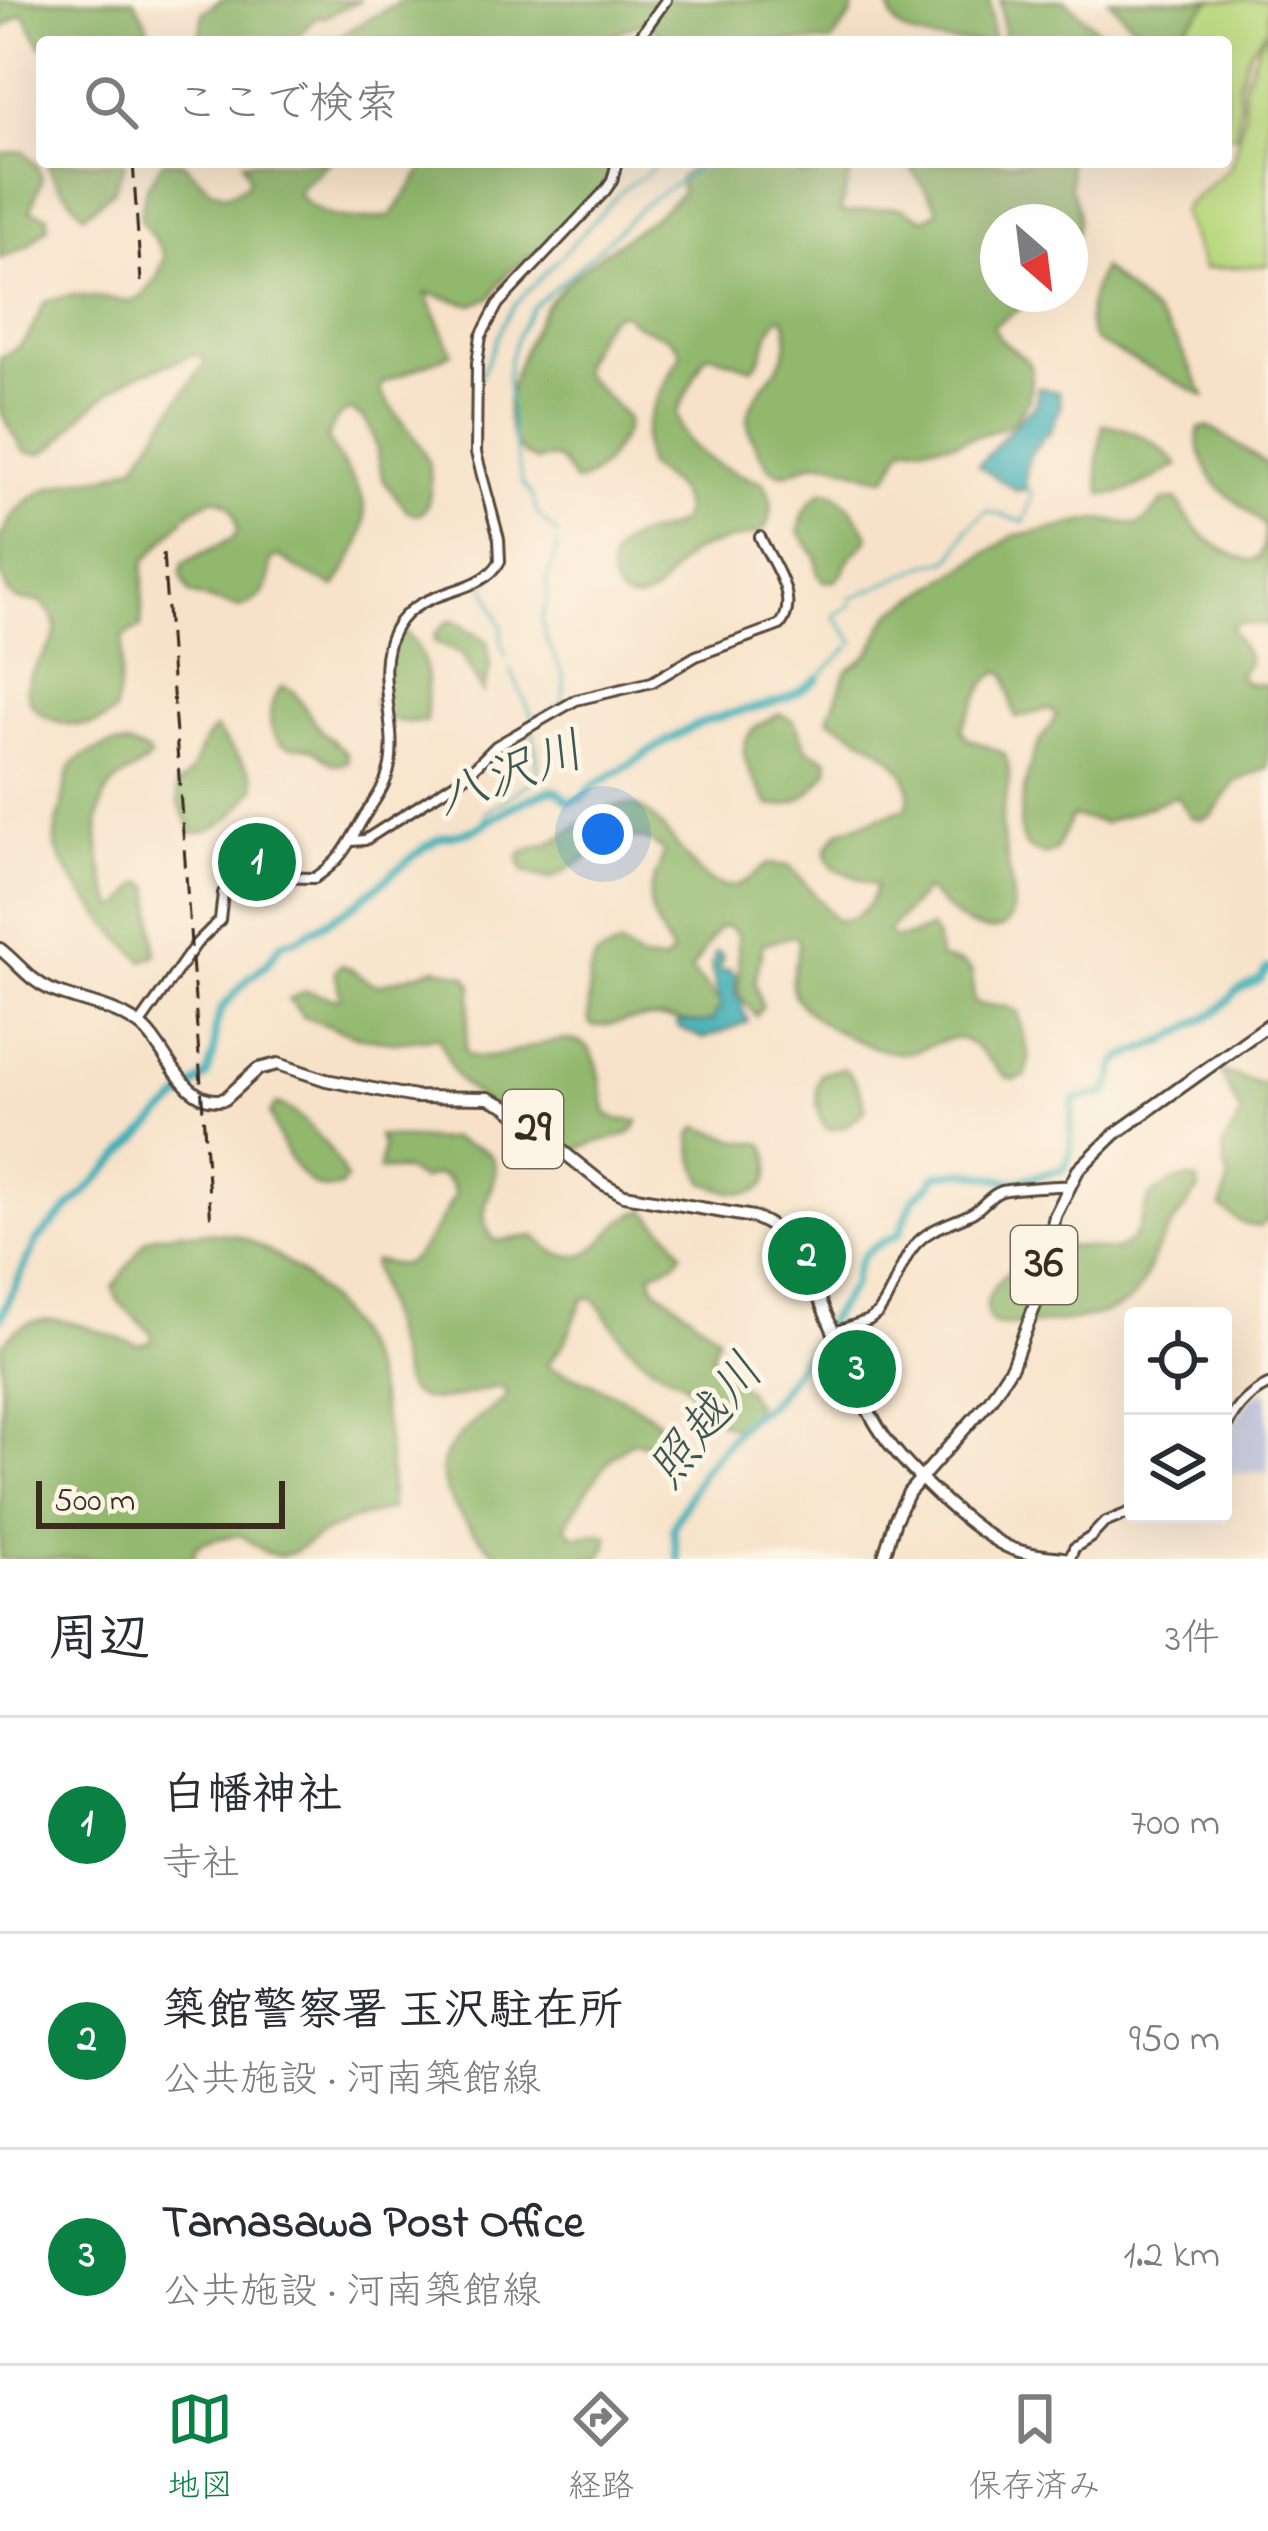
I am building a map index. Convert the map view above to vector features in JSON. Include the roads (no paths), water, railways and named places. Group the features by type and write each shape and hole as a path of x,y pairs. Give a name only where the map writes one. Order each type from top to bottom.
{"main road":[{"path":"0,950 42,986 140,1024"},
{"name":"29","path":"140,1024 190,1088 208,1100 222,1100 258,1069 278,1064 326,1080 415,1097 479,1096 497,1101 613,1190 753,1217 779,1231 801,1257 879,1428 944,1502 1005,1546 1070,1559"},
{"name":"36","path":"883,1559 902,1503 990,1400 1012,1366 1033,1316 1055,1216 1068,1186 1092,1154 1115,1134 1268,1025"}],"street":[{"path":"640,36 666,0"},
{"path":"140,1024 196,944 220,920 223,893 263,877 315,878 336,862 383,788 391,743 385,664 395,628 424,600 486,577 500,561 499,539 476,453 481,336 498,304 605,191 615,168"},
{"path":"351,842 365,840 467,775 496,746 576,700 652,682 696,656 780,625 788,614 789,599 760,537"},
{"path":"831,1325 869,1320 878,1313 922,1236 974,1212 1005,1190 1068,1186"},
{"path":"1232,1417 1246,1398 1268,1385"},
{"path":"1070,1559 1074,1548 1104,1523 1124,1515"}],"water":[{"path":"1038,387 1058,392 1061,406 1049,434 1030,455 1025,489 1017,491 978,466 1036,405"},
{"path":"716,952 723,959 722,972 729,969 735,974 736,998 743,999 748,1022 704,1039 677,1024 713,1020 721,1008 711,967"}],"waterway":[{"path":"480,376 515,305 622,191 654,168"},
{"path":"558,536 537,513 522,483 513,437 507,380 519,332 532,308 646,203 699,168"},
{"path":"850,599 948,560 967,529 987,511 1024,522 1032,495 1024,481"},
{"path":"503,540 501,565 484,583 502,627 506,656"},
{"path":"534,720 560,705 564,692 562,671 542,620 557,544"},
{"path":"852,604 834,616 855,643"},
{"path":"818,678 850,646"},
{"path":"510,669 534,720"},
{"name":"八沢川","path":"0,1319 37,1240 207,1075 221,1009 282,943 300,938 356,904 440,838 474,830 551,790 568,802 582,798 594,785 685,730 775,702 818,678"},
{"path":"483,825 486,813 536,778 533,730"},
{"name":"照越川","path":"678,1559 673,1527 703,1470 746,1420 781,1390 853,1285 862,1257 899,1234 914,1198 937,1175 967,1172 1013,1182 1064,1169 1075,1100 1106,1093 1120,1059 1167,1040 1219,1010 1238,990 1260,980 1268,968"}],"railway":[{"path":"133,168 141,282"},
{"path":"163,553 211,1224"}],"place":[{"name":"白幡神社","path":"257,862"},
{"name":"築館警察署 玉沢駐在所","path":"807,1256"},
{"name":"Tamasawa Post Office","path":"857,1369"}]}
